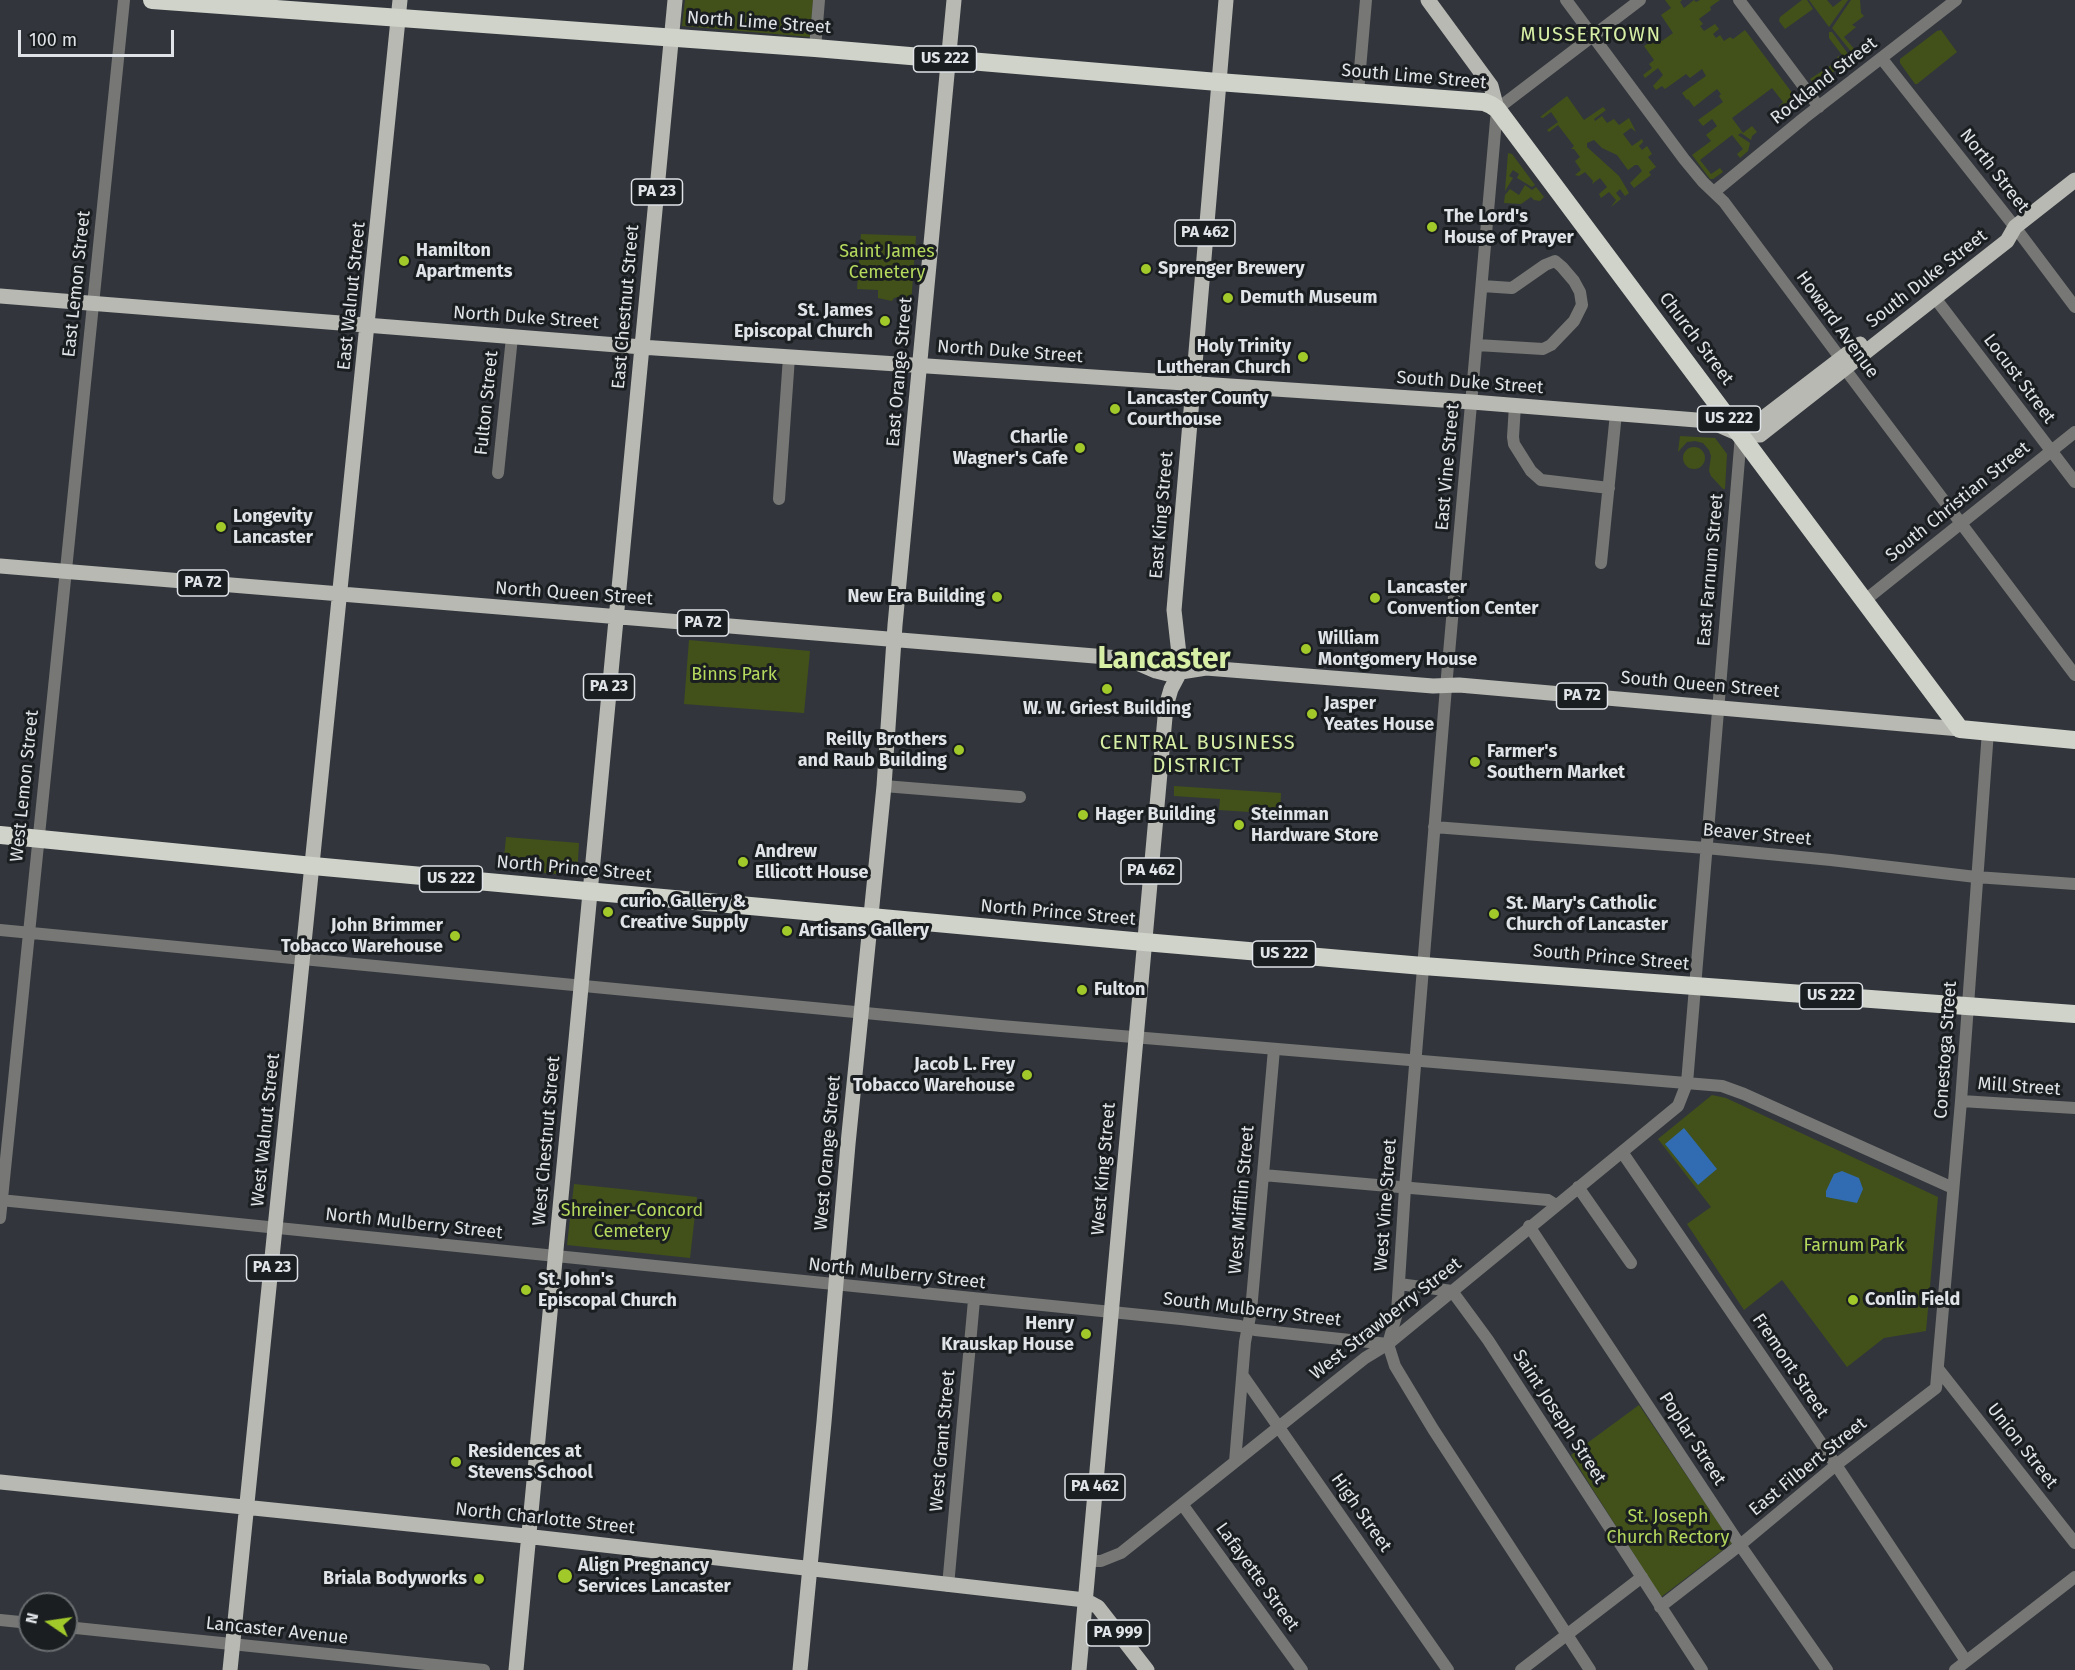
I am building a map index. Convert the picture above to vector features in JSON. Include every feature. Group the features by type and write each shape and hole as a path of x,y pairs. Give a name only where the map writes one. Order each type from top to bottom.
{"highway":[{"name":"North Lime Street","path":"152,0 399,9 671,37 1218,82"},
{"name":"South Lime Street","path":"1218,82 1484,102 1497,109"},
{"name":"Church Street","path":"1497,109 1960,729"},
{"name":"South Queen Street","path":"1960,729 2075,740"},
{"name":"North Prince Street","path":"0,835 1144,942"},
{"name":"South Prince Street","path":"1144,942 1423,966 2075,1014"}],"main road":[{"name":"East Chestnut Street","path":"616,617 675,0"},
{"name":"East Orange Street","path":"894,639 954,0"},
{"name":"East King Street","path":"1179,674 1180,651 1174,610 1226,0"},
{"name":"Church Street","path":"1428,0 1491,86 1497,109"},
{"name":"East Walnut Street","path":"341,595 399,9"},
{"name":"South Duke Street","path":"1843,364 2000,232 2015,227 2075,180"},
{"name":"South Duke Street","path":"1192,384 1515,405 1710,421 1741,435 1935,297 2007,241 2015,227"},
{"name":"North Duke Street","path":"0,296 642,347 1192,384"},
{"name":"North Queen Street","path":"0,566 1119,658 1162,673 1179,674"},
{"name":"West Walnut Street","path":"230,1670 341,595"},
{"name":"West Chestnut Street","path":"516,1670 616,617"},
{"name":"West Orange Street","path":"800,1670 884,786 894,639"},
{"name":"South Queen Street","path":"1179,674 1206,668 1433,686 1459,685 1960,729"},
{"name":"West King Street","path":"1079,1670 1166,706 1179,674"},
{"name":"North Charlotte Street","path":"0,1482 528,1536 1085,1600"},
{"name":"PA 999","path":"1085,1600 1098,1607 1147,1670"}],"street":[{"name":"East Lemon Street","path":"65,572 124,0"},
{"path":"815,48 819,0"},
{"path":"1358,92 1366,0"},
{"name":"Howard Avenue","path":"1566,0 1684,159 1731,211 2075,675"},
{"name":"South Lime Street","path":"1497,109 1640,0"},
{"path":"1739,0 1819,106"},
{"name":"Rockland Street","path":"1713,192 1956,0"},
{"name":"North Street","path":"1882,59 2015,227 2075,308"},
{"name":"East Vine Street","path":"1446,686 1497,109"},
{"path":"1477,345 1543,349 1551,345 1574,321 1582,305 1577,286 1555,261 1545,265 1512,288 1482,286"},
{"name":"Locust Street","path":"1935,297 2075,482"},
{"name":"Fulton Street","path":"498,473 512,337"},
{"path":"778,499 789,357"},
{"path":"1515,405 1514,444 1532,471 1541,480 1608,488"},
{"path":"1601,563 1616,413"},
{"name":"South Christian Street","path":"1864,601 2075,432"},
{"name":"East Farnum Street","path":"1708,848 1717,707 1741,435"},
{"name":"West Lemon Street","path":"0,1218 65,572"},
{"name":"West Vine Street","path":"1388,1344 1397,1313 1446,686"},
{"name":"Conestoga Street","path":"1939,1370 1988,731"},
{"path":"884,786 1020,797"},
{"name":"Beaver Street","path":"1434,827 1708,848 1976,877 2075,884"},
{"name":"West Strawberry Street","path":"1089,1562 1116,1556 1365,1358 1388,1344 1529,1226 1674,1111 1682,1099 1687,1083 1708,848"},
{"path":"0,930 861,1013 1687,1083 1733,1089 1953,1188"},
{"name":"West Mifflin Street","path":"1235,1462 1274,1049"},
{"name":"Mill Street","path":"1961,1101 2075,1108"},
{"name":"Fremont Street","path":"1622,1152 1836,1465 1966,1661"},
{"path":"1263,1175 1548,1200 1557,1205"},
{"path":"1578,1187 1631,1263"},
{"name":"North Mulberry Street","path":"1,1200 1111,1313"},
{"name":"Poplar Street","path":"1529,1226 1740,1545 1827,1670"},
{"path":"1399,1284 1452,1291"},
{"name":"Saint Joseph Street","path":"1452,1291 1493,1348 1702,1670"},
{"name":"West Grant Street","path":"948,1586 974,1300"},
{"name":"South Mulberry Street","path":"1111,1313 1388,1344"},
{"path":"1388,1344 1395,1366 1417,1402 1590,1670"},
{"name":"East Filbert Street","path":"1660,1607 1740,1545 1836,1465 1936,1388 1939,1370"},
{"name":"Union Street","path":"1939,1370 2075,1543"},
{"name":"High Street","path":"1243,1376 1448,1670"},
{"name":"Lafayette Street","path":"1182,1504 1302,1670"},
{"path":"1521,1670 1642,1577"},
{"path":"1955,1670 2075,1577"},
{"path":"0,1620 18,1622"},
{"name":"Lancaster Avenue","path":"78,1628 484,1670"}],"green space":[{"path":"685,0 813,0 810,37 682,26"},
{"path":"1665,0 1682,0 1680,2 1684,8 1694,0 1696,2 1720,0 1699,19 1703,24 1700,26 1704,31 1715,24 1719,29 1713,34 1716,38 1720,35 1724,41 1730,37 1733,39 1745,30 1796,98 1796,102 1784,112 1779,106 1783,102 1772,88 1732,118 1743,133 1752,126 1757,132 1751,140 1741,133 1738,135 1750,143 1748,151 1740,158 1737,154 1743,149 1732,135 1700,160 1711,174 1720,168 1723,172 1713,179 1710,179 1692,155 1711,141 1706,135 1717,126 1712,119 1703,126 1698,120 1723,102 1719,96 1721,94 1717,89 1694,107 1687,100 1682,93 1706,76 1702,69 1690,78 1686,74 1665,89 1662,86 1656,90 1653,86 1663,75 1658,68 1645,78 1643,75 1652,68 1649,64 1654,60 1644,46 1658,37 1662,41 1673,33 1661,15 1671,8"},
{"path":"1802,0 1807,0 1813,9 1785,29 1779,21 1780,17"},
{"path":"1809,0 1827,0 1833,7 1842,0 1848,0 1829,27"},
{"path":"1851,0 1860,0 1861,13 1864,16 1852,25 1856,27 1844,37 1856,51 1855,55 1832,28"},
{"path":"1941,30 1957,52 1915,84 1900,63 1900,59"},
{"path":"1829,32 1832,32 1851,58 1826,78 1827,83 1821,92 1810,79 1839,60 1837,57 1842,55 1829,38"},
{"path":"1567,96 1584,120 1603,107 1606,110 1594,119 1595,121 1602,116 1607,123 1614,119 1619,125 1629,118 1636,132 1631,128 1623,134 1632,146 1642,139 1643,142 1639,146 1642,150 1647,146 1652,154 1648,157 1656,167 1649,172 1651,175 1634,188 1630,183 1642,171 1638,165 1628,170 1617,155 1602,148 1594,140 1587,143 1587,147 1619,176 1629,193 1625,196 1620,189 1616,193 1621,199 1611,207 1616,200 1609,192 1601,198 1599,194 1607,187 1600,178 1592,184 1593,181 1585,172 1579,176 1575,175 1581,170 1575,161 1580,157 1574,149 1571,149 1574,146 1558,125 1549,132 1547,130 1558,122 1551,112 1543,118 1540,117"},
{"path":"1508,153 1512,154 1535,185 1532,187 1517,178 1519,174 1513,170 1509,176 1513,178 1505,191"},
{"path":"1525,185 1532,190 1536,187 1544,197 1540,201 1531,197 1521,204 1504,203 1505,195 1510,189 1519,195"},
{"name":"Saint James Cemetery","path":"861,234 916,236 911,304 904,303 902,298 898,297 892,301 878,298 878,290 857,289"},
{"path":"1680,436 1715,438 1727,454 1725,489 1711,476 1709,450 1703,443 1695,441 1687,442 1678,452"},
{"path":"1694,447 1702,450 1705,458 1702,466 1694,469 1686,466 1683,458 1686,450"},
{"name":"Binns Park","path":"689,640 810,651 804,713 684,704"},
{"path":"1174,786 1281,793 1280,814 1219,810 1220,799 1174,796"},
{"path":"506,837 579,843 577,876 503,869"},
{"name":"Farnum Park","path":"1712,1095 1726,1098 1938,1197 1926,1331 1884,1338 1847,1367 1782,1280 1744,1310 1687,1224 1711,1207 1658,1139"},
{"name":"Shreiner-Concord Cemetery","path":"574,1184 697,1197 690,1258 567,1245"},
{"name":"St. Joseph Church Rectory","path":"1639,1405 1732,1543 1661,1597 1571,1455"}],"water":[{"path":"1684,1128 1717,1169 1698,1185 1665,1144"},
{"path":"1842,1171 1859,1178 1863,1189 1857,1203 1826,1197 1826,1191 1834,1174"}],"place":[{"name":"The Lord's House of Prayer","path":"1432,227"},
{"name":"Hamilton Apartments","path":"404,261"},
{"name":"Sprenger Brewery","path":"1146,269"},
{"name":"Demuth Museum","path":"1228,298"},
{"name":"St. James Episcopal Church","path":"885,321"},
{"name":"Holy Trinity Lutheran Church","path":"1303,357"},
{"name":"Lancaster County Courthouse","path":"1115,409"},
{"name":"Charlie Wagner's Cafe","path":"1080,448"},
{"name":"Longevity Lancaster","path":"221,527"},
{"name":"New Era Building","path":"997,597"},
{"name":"Lancaster Convention Center","path":"1375,598"},
{"name":"William Montgomery House","path":"1306,649"},
{"name":"W. W. Griest Building","path":"1107,689"},
{"name":"Jasper Yeates House","path":"1312,714"},
{"name":"Reilly Brothers and Raub Building","path":"959,750"},
{"name":"Farmer's Southern Market","path":"1475,762"},
{"name":"Hager Building","path":"1083,815"},
{"name":"Steinman Hardware Store","path":"1239,825"},
{"name":"Andrew Ellicott House","path":"743,862"},
{"name":"curio. Gallery & Creative Supply","path":"608,912"},
{"name":"St. Mary's Catholic Church of Lancaster","path":"1494,914"},
{"name":"Artisans Gallery","path":"787,931"},
{"name":"John Brimmer Tobacco Warehouse","path":"455,936"},
{"name":"Fulton","path":"1082,990"},
{"name":"Jacob L. Frey Tobacco Warehouse","path":"1027,1075"},
{"name":"St. John's Episcopal Church","path":"526,1290"},
{"name":"Conlin Field","path":"1853,1300"},
{"name":"Henry Krauskap House","path":"1086,1334"},
{"name":"Residences at Stevens School","path":"456,1462"},
{"name":"Align Pregnancy Services Lancaster","path":"565,1576"},
{"name":"Briala Bodyworks","path":"479,1579"}],"district":[{"name":"MUSSERTOWN","path":"1591,35"},
{"name":"Lancaster","path":"1164,660"},
{"name":"CENTRAL BUSINESS DISTRICT","path":"1198,754"}]}
